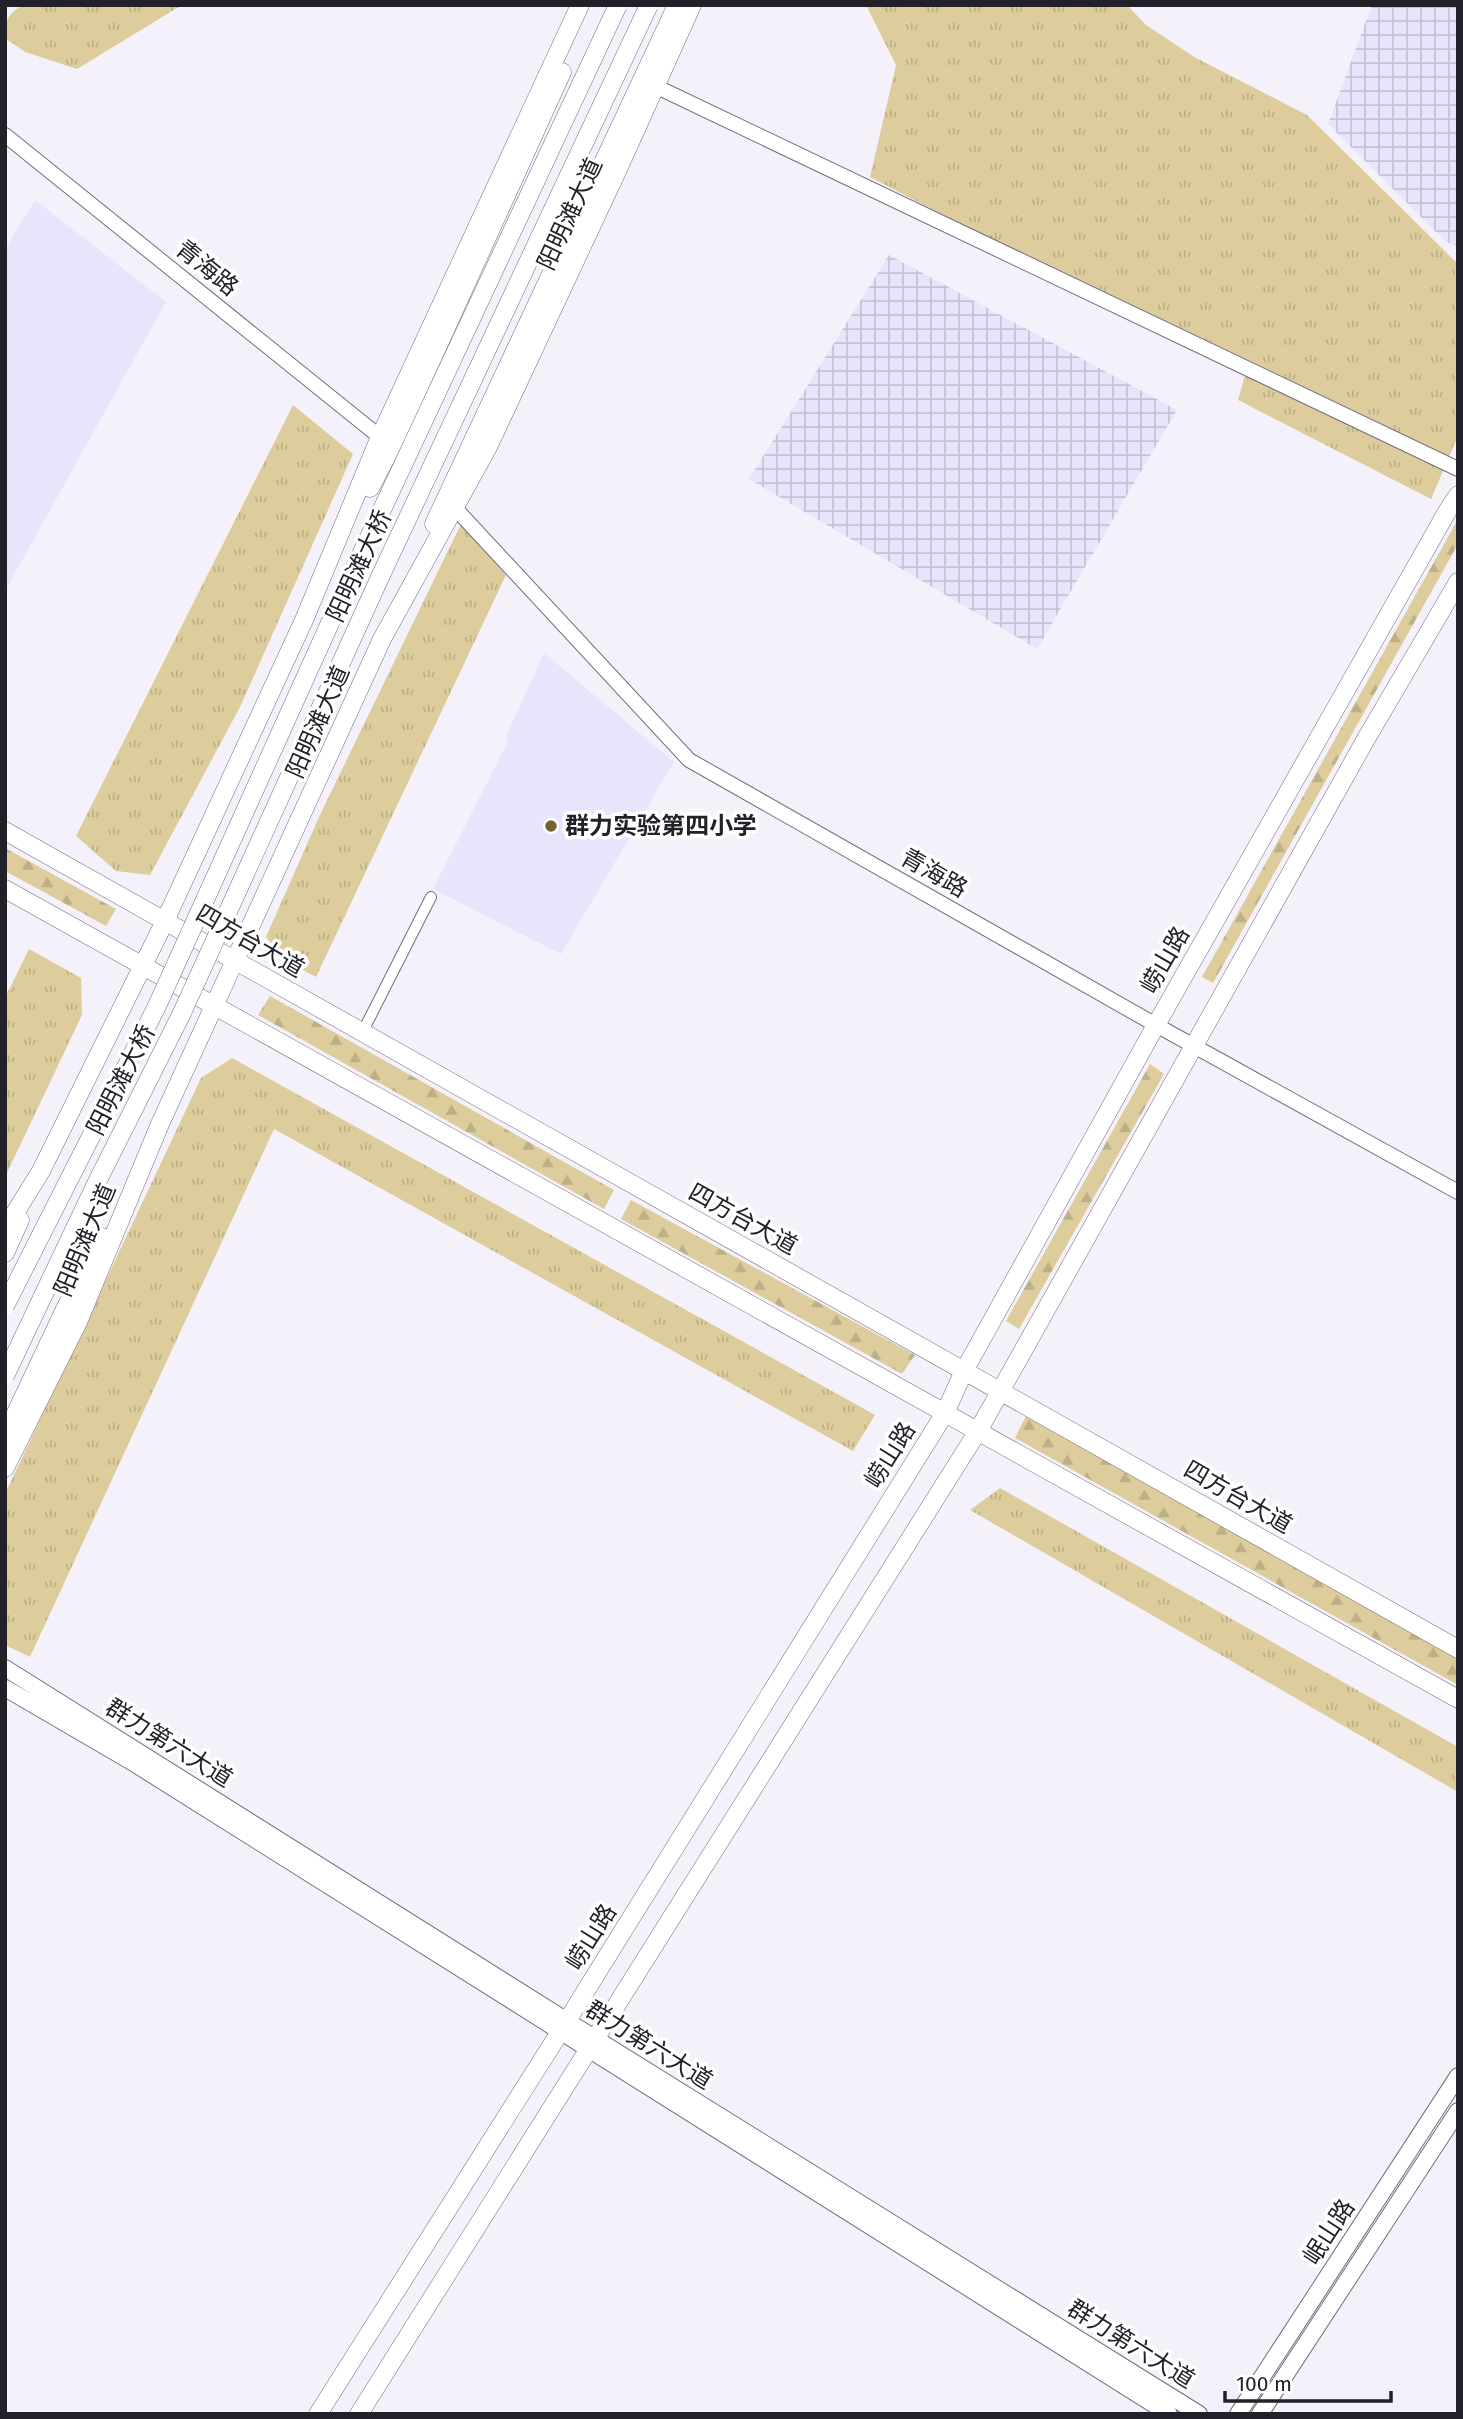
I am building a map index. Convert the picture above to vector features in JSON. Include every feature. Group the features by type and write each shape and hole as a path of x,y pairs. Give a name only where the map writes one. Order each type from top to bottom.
{"main road":[{"path":"5,1253 41,1171 165,921 308,608 380,436 580,5"},
{"path":"308,608 397,436 593,5"},
{"name":"阳明滩大桥","path":"5,1306 157,1006 358,561 618,5"},
{"name":"阳明滩大桥","path":"5,1376 96,1184 181,1016 381,575 649,5"},
{"path":"383,639 677,5"},
{"name":"阳明滩大道","path":"5,1468 78,1322 160,1124 383,639 488,447 692,5"},
{"name":"崂山路","path":"318,2414 945,1413 964,1371 1156,1025 1458,495"},
{"path":"359,2414 978,1431 1366,739 1458,582"},
{"name":"四方台大道","path":"5,831 1458,1649"},
{"path":"5,889 1458,1699"},
{"path":"5,1436 65,1309 160,1124"},
{"path":"5,1229 41,1171"},
{"name":"群力第六大道","path":"5,1668 563,2026"},
{"name":"群力第六大道","path":"5,1688 132,1762 1199,2414"},
{"name":"群力第六大道","path":"591,2043 1169,2414"},
{"name":"岷山路","path":"1238,2414 1458,2076"},
{"name":"岷山路","path":"1260,2414 1458,2111"}],"street":[{"path":"654,86 1458,469"},
{"name":"青海路","path":"5,135 380,436"},
{"name":"青海路","path":"455,508 690,760 1156,1025 1458,1192"},
{"path":"362,1033 431,897"}],"shaded area":[{"path":"1372,5 1458,5 1458,246 1446,242 1328,124"},
{"path":"35,200 166,302 5,591 5,249"},
{"path":"889,255 1177,410 1037,649 749,479"},
{"name":"群力实验第四小学","path":"544,653 674,762 561,954 433,889 507,743 508,732"}],"green space":[{"path":"23,5 182,5 77,69 25,52 5,38 8,18"},
{"path":"866,5 1127,5 1146,25 1196,58 1307,115 1458,264 1458,436 1431,499 1238,400 1246,372 870,177 896,65"},
{"path":"293,405 353,454 240,707 150,875 116,871 76,836"},
{"path":"1458,519 1458,544 1213,983 1202,977"},
{"path":"461,524 506,575 316,977 285,961 266,937 319,817"},
{"path":"5,848 116,909 106,926 5,871"},
{"path":"29,949 81,978 82,1015 5,1177 5,998"},
{"path":"270,996 614,1190 604,1209 258,1015"},
{"path":"232,1058 875,1415 853,1451 274,1129 30,1657 5,1645 5,1494 201,1078"},
{"path":"1150,1064 1164,1074 1019,1329 1006,1321"},
{"path":"631,1200 915,1355 902,1374 621,1219"},
{"path":"1026,1416 1458,1659 1458,1685 1015,1438"},
{"path":"1000,1488 1458,1747 1458,1792 970,1510"}],"place":[{"name":"群力实验第四小学","path":"551,826"}]}
